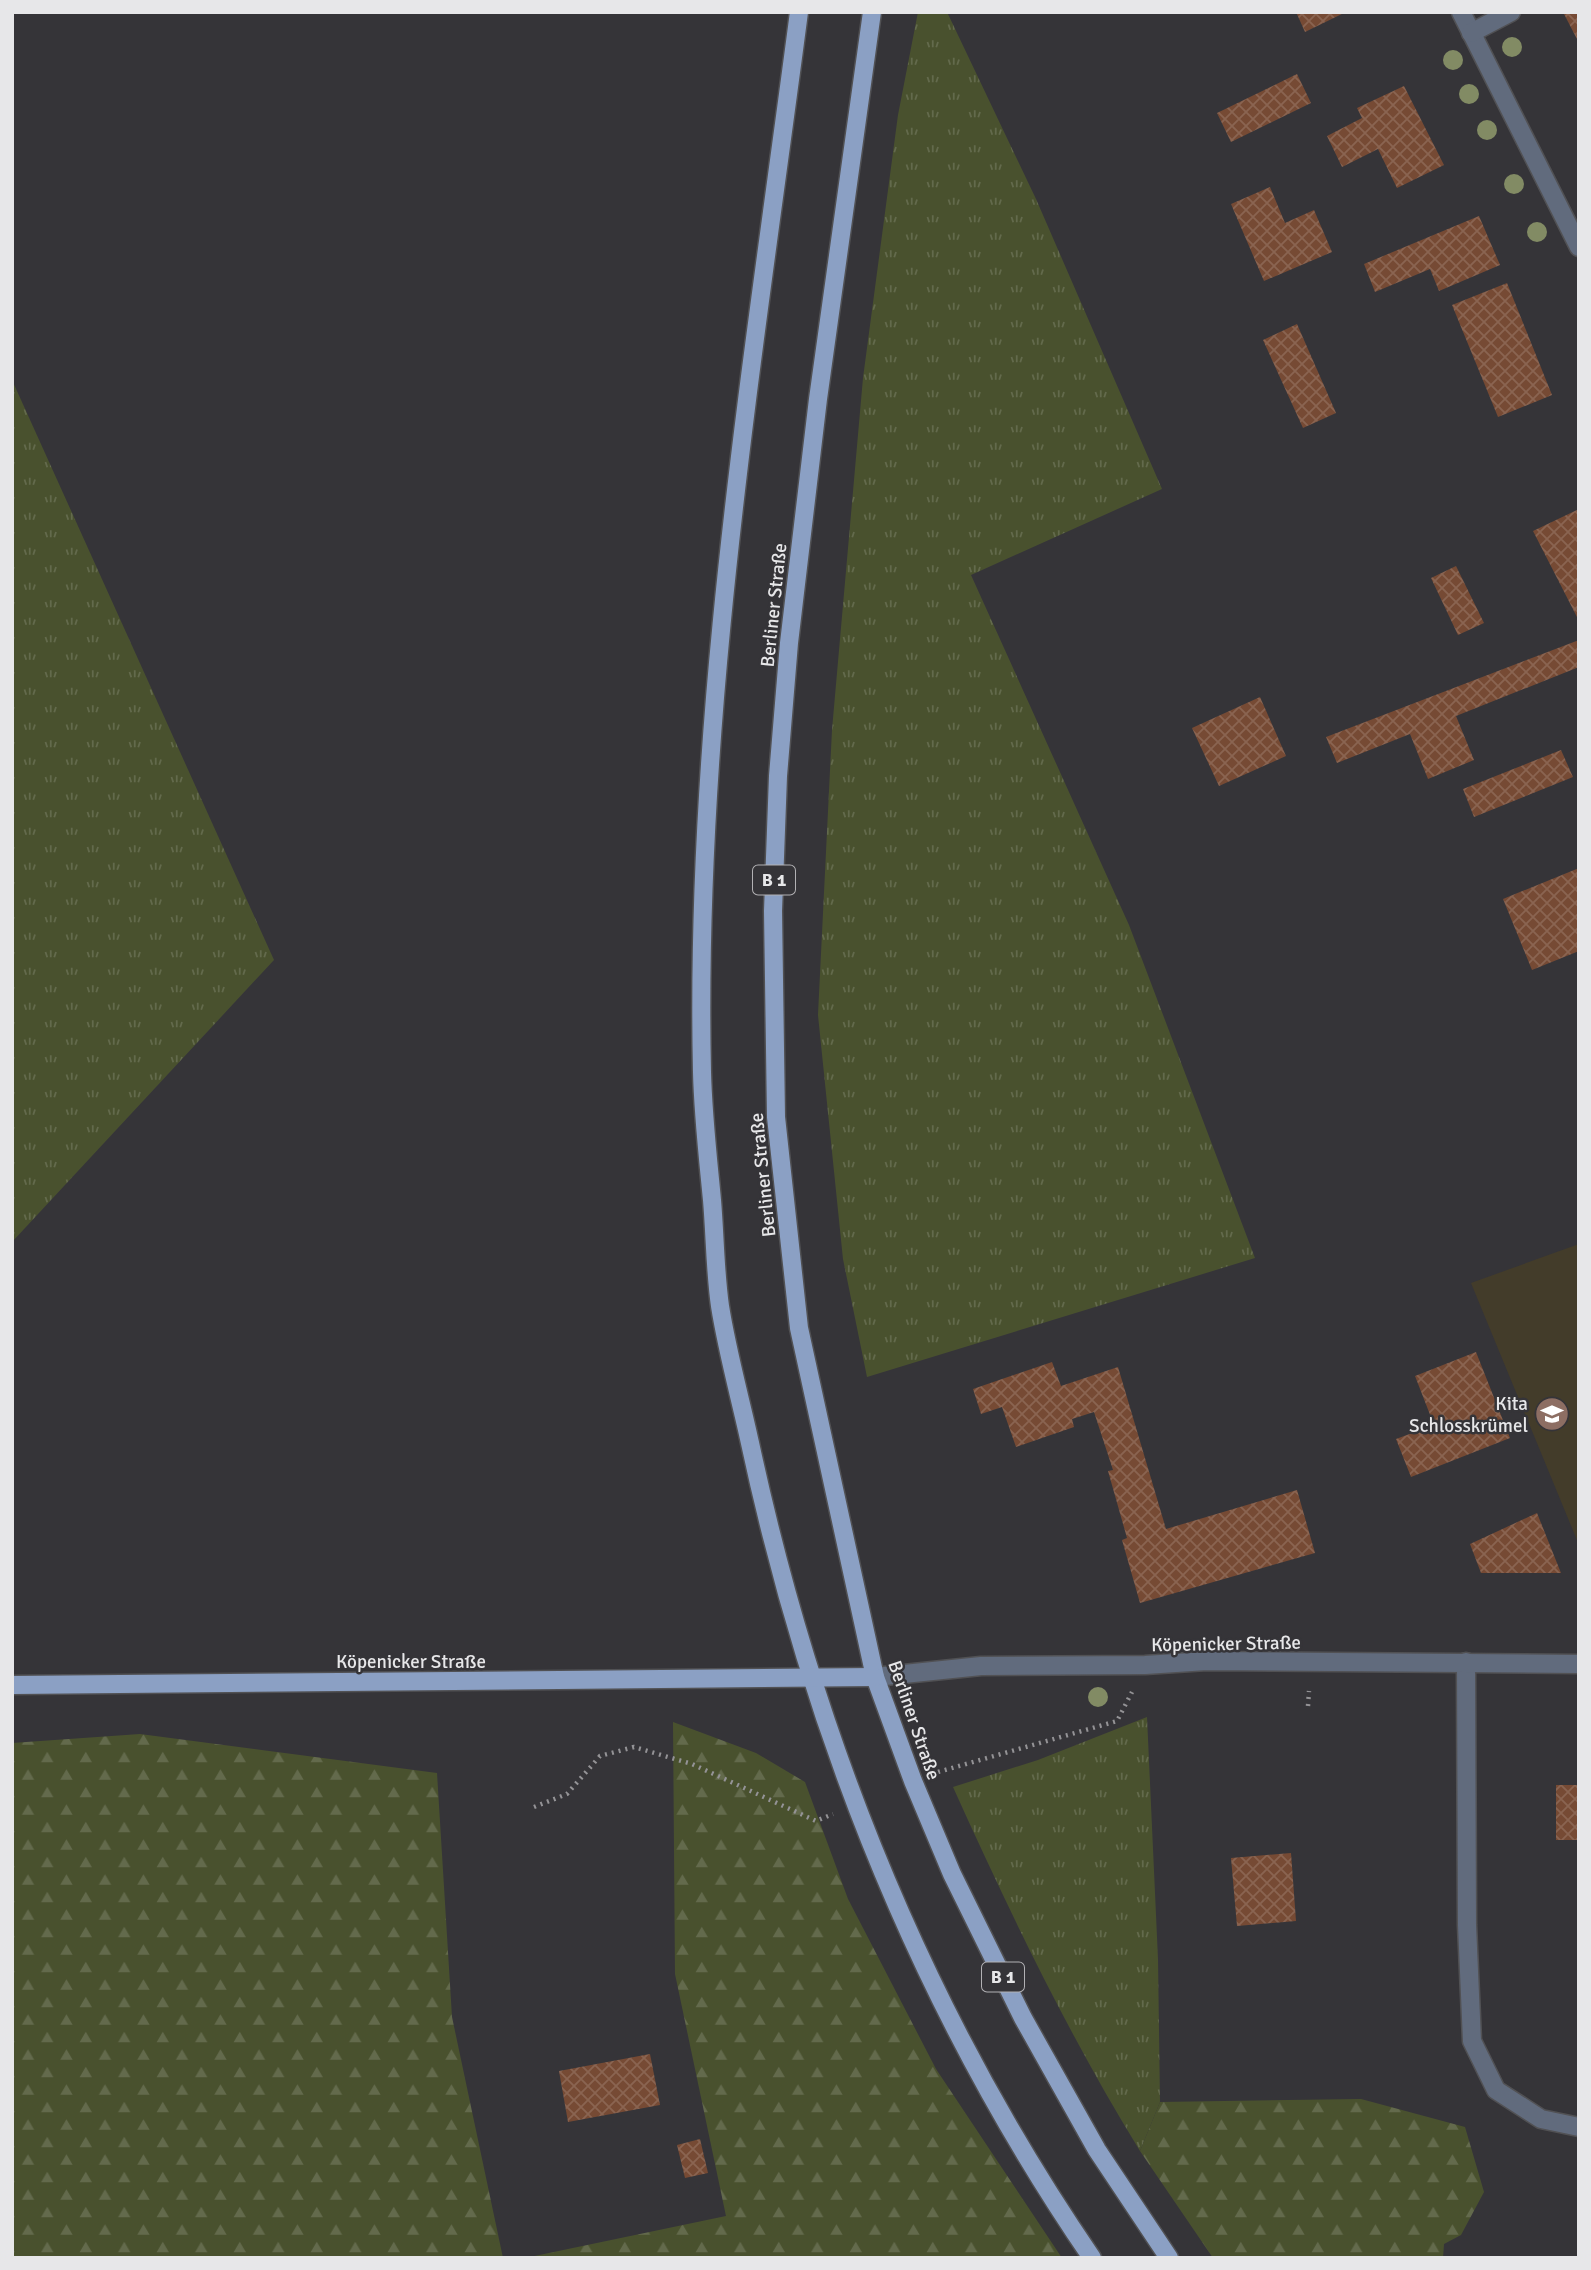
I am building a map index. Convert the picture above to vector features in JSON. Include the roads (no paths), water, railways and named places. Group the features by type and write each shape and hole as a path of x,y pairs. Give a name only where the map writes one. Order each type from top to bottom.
{"main road":[{"path":"799,12 721,626 703,898 702,1077 720,1306 771,1540 810,1678 854,1806 924,1966 1008,2126 1092,2258"},
{"name":"Berliner Straße","path":"872,12 818,399 789,643 778,776 773,911 776,1117 799,1328 875,1677 913,1781 952,1874 1023,2018 1097,2150 1170,2258"},
{"name":"Köpenicker Straße","path":"12,1685 875,1677"}],"street":[{"path":"1461,12 1579,247"},
{"path":"1471,33 1511,12"},
{"name":"Köpenicker Straße","path":"875,1677 981,1666 1145,1665 1207,1661 1579,1664"},
{"path":"1466,1662 1467,1925 1472,2041 1496,2090 1541,2119 1579,2127"}],"place":[{"name":"Kita Schlosskrümel","path":"1552,1414"}]}
